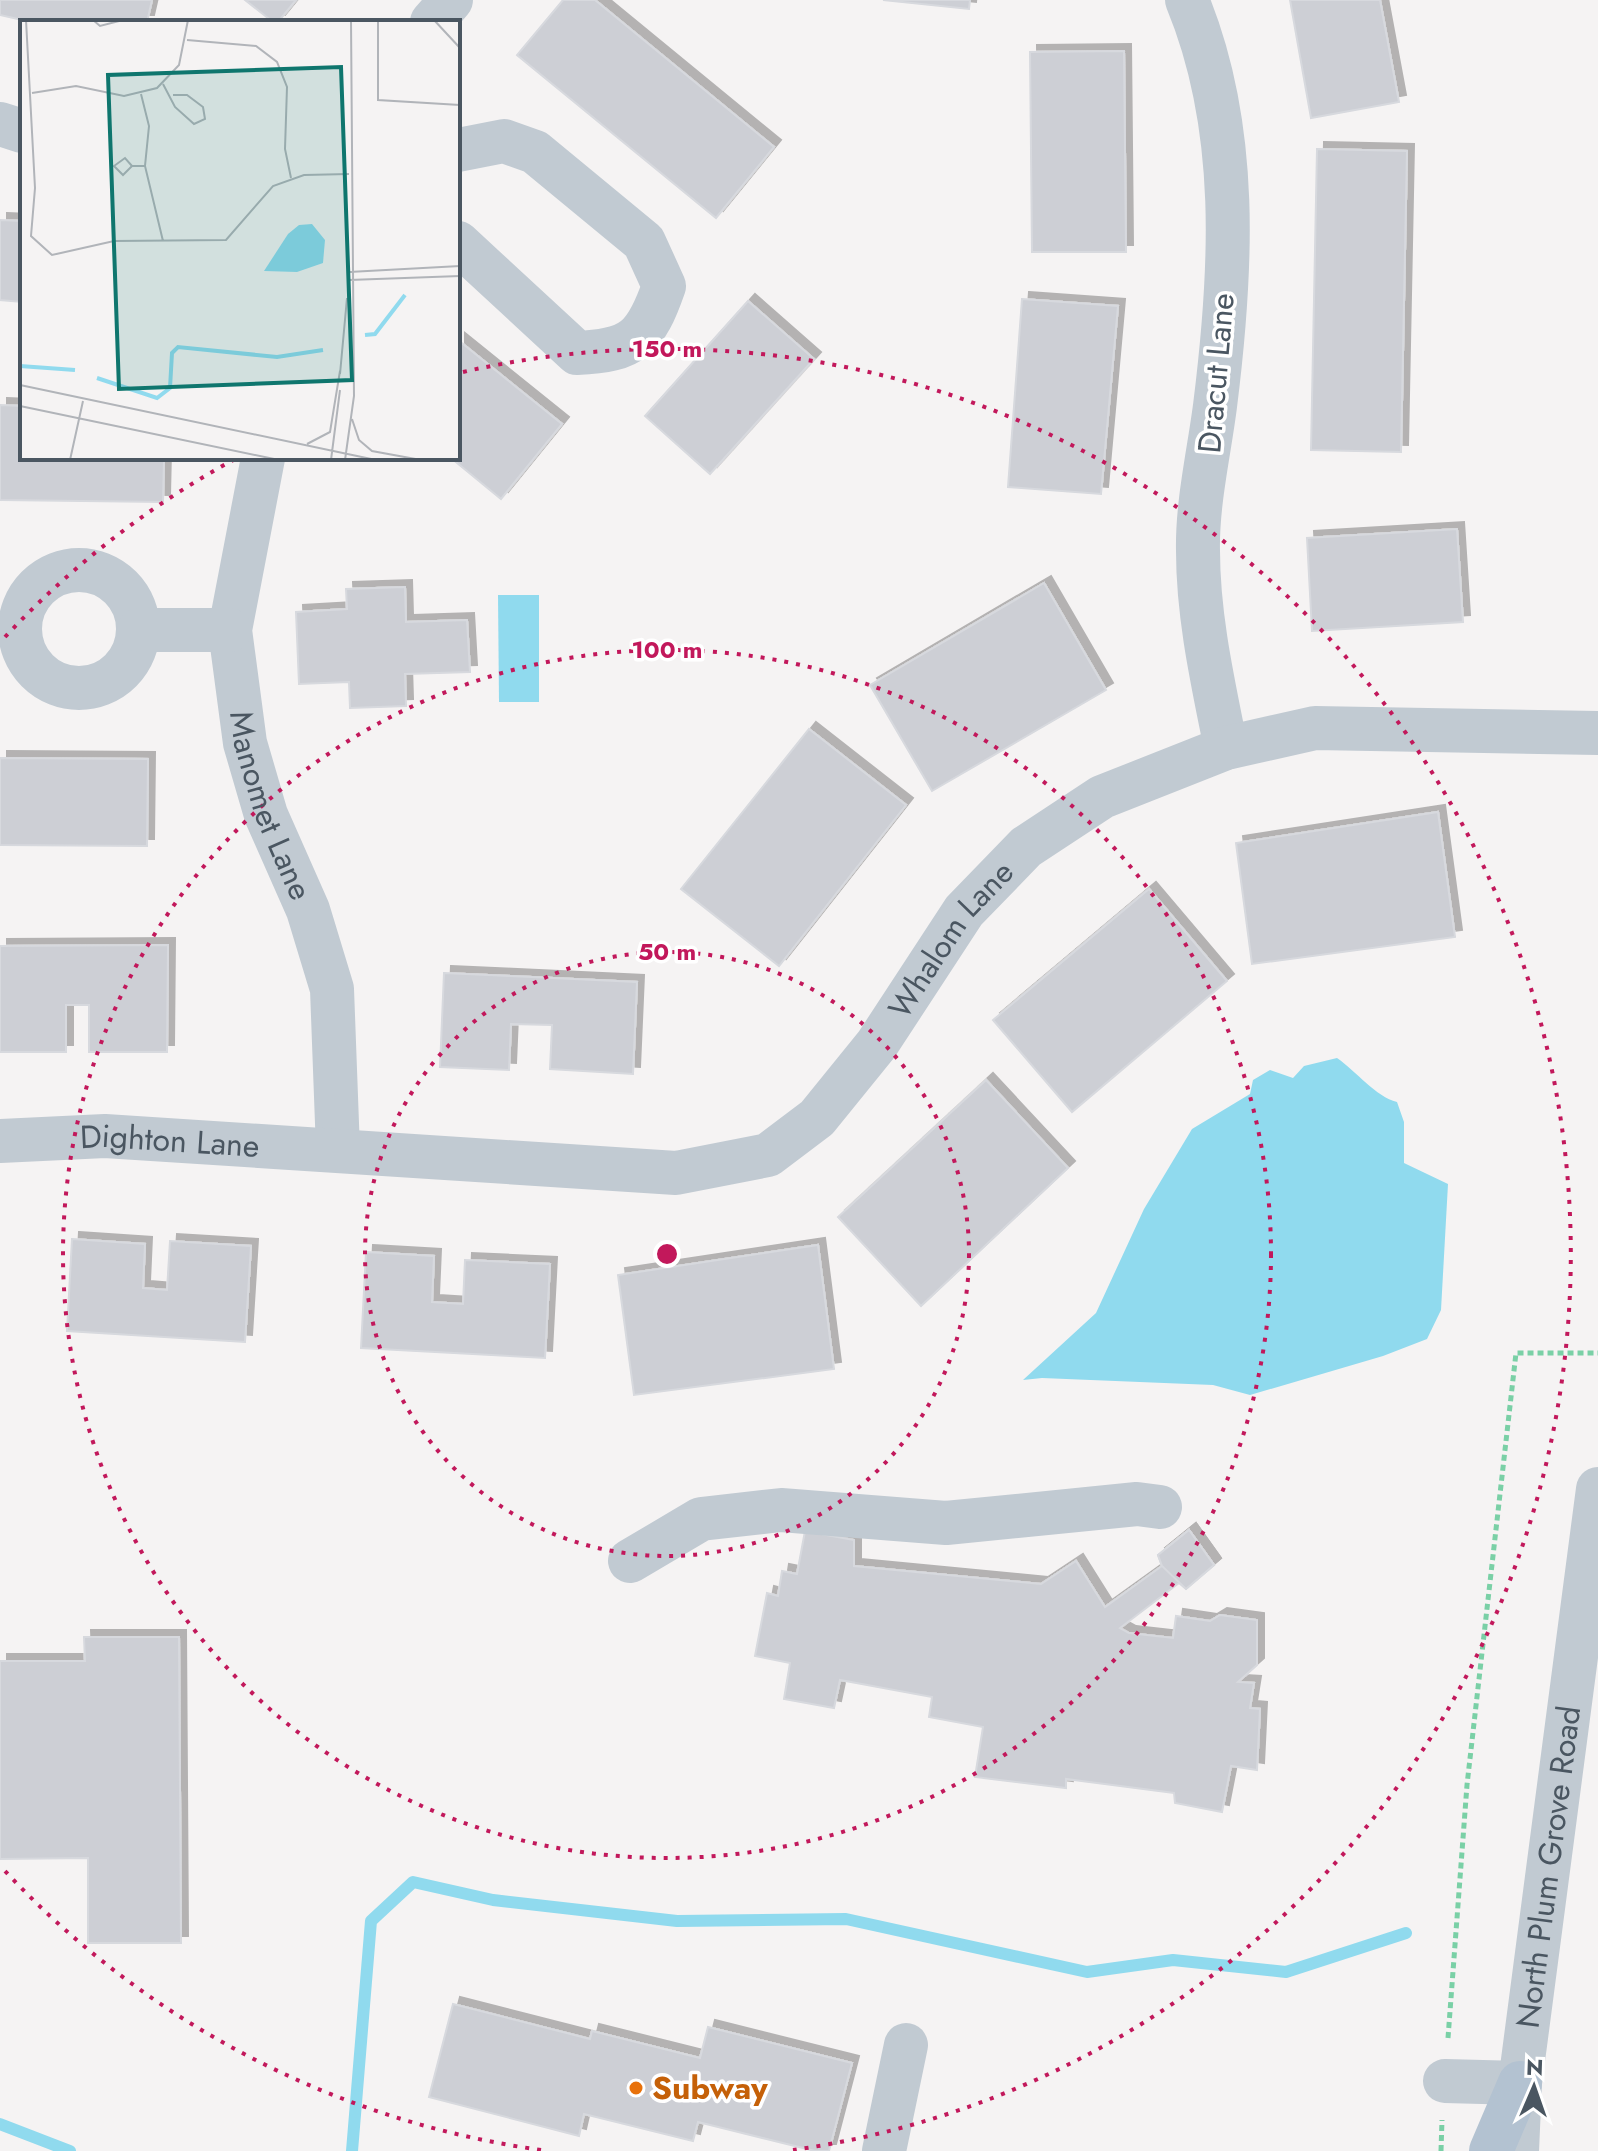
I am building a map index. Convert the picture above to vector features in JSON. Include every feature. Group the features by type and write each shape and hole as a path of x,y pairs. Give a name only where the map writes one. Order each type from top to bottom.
{"main road":[{"path":"1491,2151 1520,2083"}],"street":[{"path":"434,20 451,0"},
{"name":"Dracut Lane","path":"1187,0 1214,79 1224,128 1227,222 1220,361 1197,549 1206,642 1226,748"},
{"path":"0,124 20,130"},
{"path":"460,150 504,141 535,152 644,242 664,286 650,325 613,352 577,353 460,245"},
{"name":"Manomet Lane","path":"263,460 230,630 245,743 266,815 308,910 332,989 338,1150"},
{"path":"139,630 230,630"},
{"name":"Whalom Lane","path":"338,1150 676,1173 768,1155 817,1118 877,1044 964,911 1026,847 1102,797 1226,748 1315,728 1598,733"},
{"name":"Dighton Lane","path":"0,1141 105,1136 338,1150"},
{"name":"North Plum Grove Road","path":"1517,2151 1520,2083 1598,1489"},
{"path":"630,1561 701,1519 781,1510 946,1523 1137,1504 1160,1507"},
{"path":"884,2151 906,2045"},
{"path":"1445,2081 1520,2083"}],"path":[{"path":"1441,2151 1467,1785 1516,1353 1598,1353"}],"water":[{"path":"498,595 539,595 539,702 499,702"},
{"path":"1337,1058 1374,1089 1397,1102 1404,1122 1404,1163 1448,1184 1441,1310 1427,1339 1383,1356 1250,1395 1213,1385 1042,1378 1023,1380 1096,1313 1144,1209 1192,1129 1250,1094 1253,1080 1270,1070 1293,1078 1304,1066"}],"building":[{"path":"0,0 152,0 147,20 22,20 0,15"},
{"path":"245,0 296,0 280,20 270,20"},
{"path":"563,0 595,0 774,147 716,218 517,55"},
{"path":"883,0 970,0 969,9"},
{"path":"1290,0 1380,0 1399,102 1311,118"},
{"path":"1124,51 1126,252 1032,252 1030,52"},
{"path":"1317,149 1407,151 1401,452 1311,450"},
{"path":"0,220 20,221 20,302 0,300"},
{"path":"1022,299 1118,306 1101,494 1008,487"},
{"path":"748,301 814,359 710,474 645,416"},
{"path":"460,342 562,424 501,499 453,460 460,460"},
{"path":"0,405 20,406 20,460 164,460 163,502 0,500"},
{"path":"1457,529 1463,622 1312,631 1307,538"},
{"path":"1044,583 1106,690 932,791 870,685"},
{"path":"405,587 406,622 467,620 470,672 405,674 406,706 350,708 349,682 299,684 296,612 347,609 346,589"},
{"path":"809,729 906,805 779,966 681,889"},
{"path":"0,758 148,759 147,846 0,845"},
{"path":"1438,812 1455,937 1252,964 1236,843"},
{"path":"1149,889 1227,981 1072,1112 993,1020"},
{"path":"168,945 167,1052 89,1052 89,1005 66,1005 66,1052 0,1052 0,946"},
{"path":"444,973 637,982 633,1074 550,1069 552,1025 511,1024 509,1070 440,1067"},
{"path":"986,1080 1068,1168 921,1306 838,1217"},
{"path":"72,1239 145,1244 143,1288 167,1290 170,1241 251,1246 245,1342 67,1331"},
{"path":"818,1245 834,1369 634,1395 618,1275"},
{"path":"366,1252 434,1256 432,1302 463,1304 465,1260 550,1264 545,1358 361,1348"},
{"path":"1189,1530 1214,1565 1186,1589 1179,1583 1120,1628 1129,1633 1173,1638 1176,1616 1210,1621 1220,1615 1257,1620 1257,1665 1238,1682 1254,1683 1250,1708 1260,1709 1257,1770 1231,1766 1222,1812 1175,1803 1174,1793 1066,1779 1066,1788 975,1777 983,1727 929,1717 932,1697 840,1680 834,1708 784,1699 790,1663 755,1656 767,1593 778,1596 782,1571 797,1574 805,1531 854,1540 854,1566 1041,1584 1076,1561 1105,1607 1162,1566 1158,1555"},
{"path":"1189,1530 1214,1565 1186,1589 1162,1566 1158,1555"},
{"path":"84,1637 179,1637 181,1943 88,1943 88,1858 0,1859 0,1661 85,1661"},
{"path":"453,2004 590,2039 592,2031 700,2058 708,2027 852,2063 829,2151 815,2151 698,2122 693,2141 584,2114 579,2136 429,2097"}],"waterway":[{"path":"352,2151 371,1921 413,1882 493,1900 677,1921 846,1919 1087,1972 1173,1960 1286,1972 1406,1933"},
{"path":"0,2124 70,2151"}],"place":[{"name":"Subway","path":"636,2088"}]}
